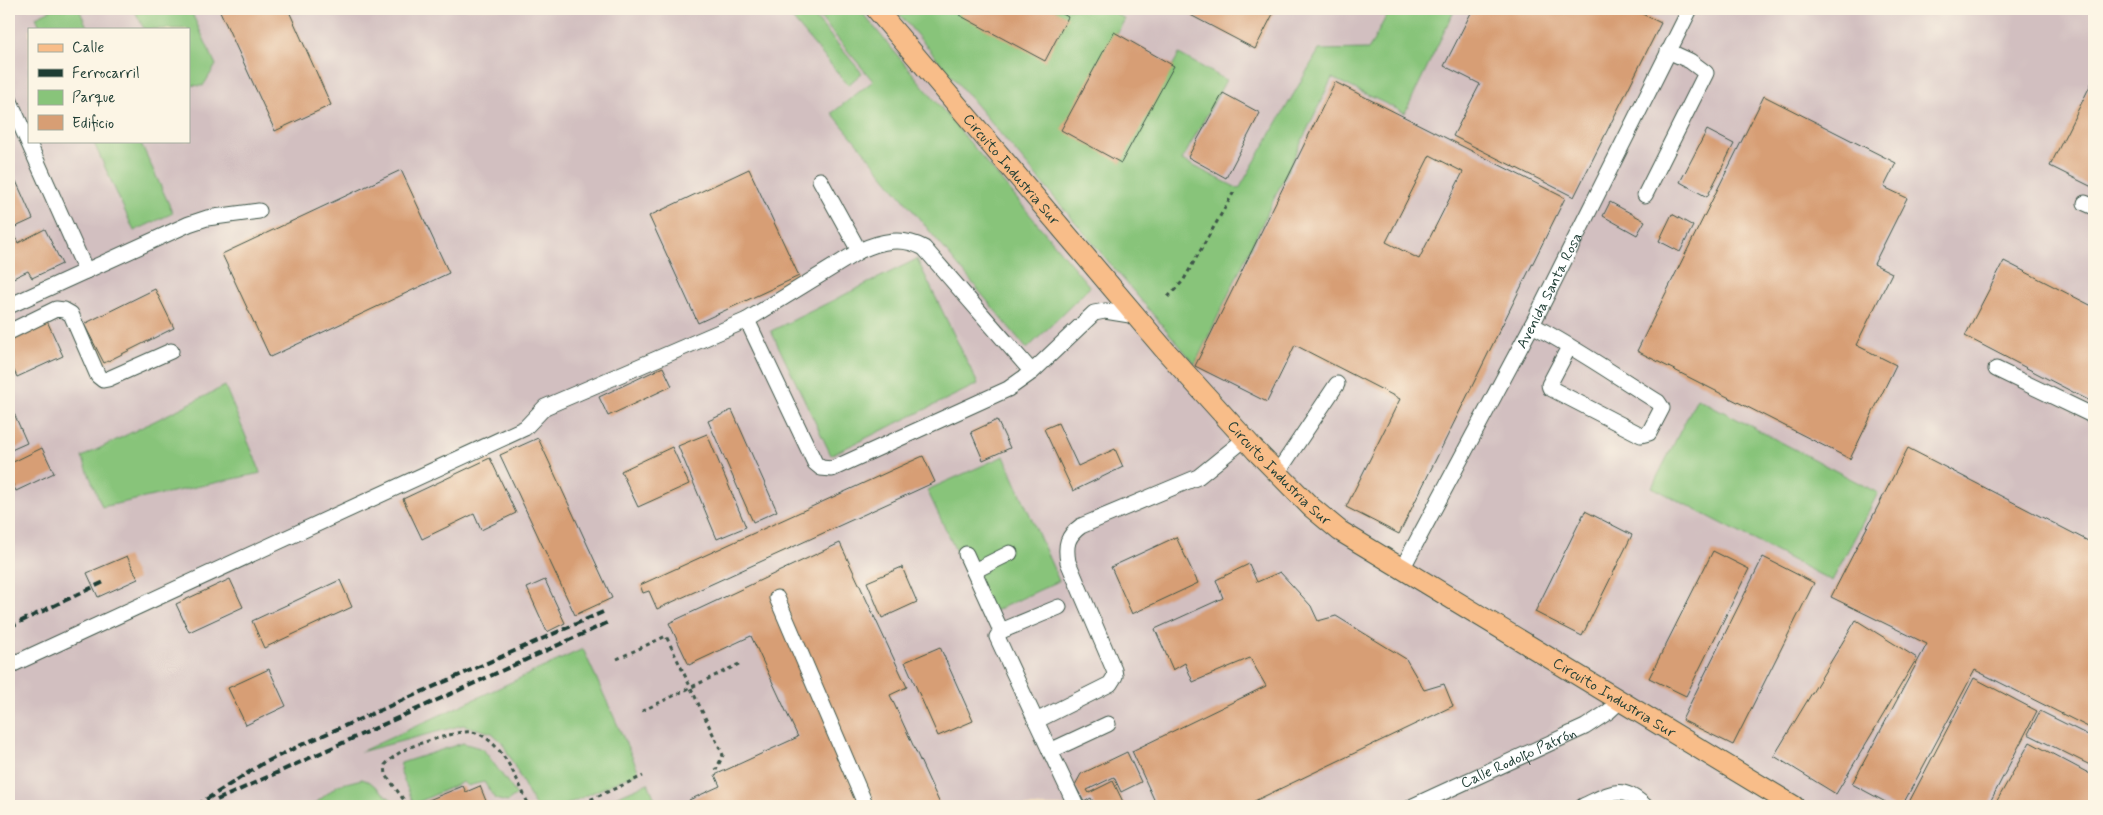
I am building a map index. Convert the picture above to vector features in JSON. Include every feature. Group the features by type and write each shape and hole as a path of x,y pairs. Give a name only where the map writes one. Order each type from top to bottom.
{"main road":[{"name":"Circuito Industria Sur","path":"876,9 1136,316 1245,438 1311,507 1340,531 1794,806"}],"street":[{"name":"Avenida Santa Rosa","path":"1402,569 1532,325 1690,9"},
{"path":"1645,195 1706,73 1690,62 1668,51"},
{"path":"9,99 28,141"},
{"path":"28,142 86,271"},
{"path":"820,180 859,251"},
{"path":"9,306 189,224 207,218 259,211"},
{"path":"9,666 525,428 545,407 747,320 859,251 879,242 909,242 924,248 1032,372"},
{"path":"9,332 56,309 64,310 71,314 98,376 103,380 171,351"},
{"path":"747,320 815,463 821,468 832,469 1008,389 1032,372 1094,313 1105,311 1136,316"},
{"path":"1532,325 1569,347 1658,402 1662,408 1649,433 1641,435 1550,388 1569,347"},
{"path":"1996,369 2094,416"},
{"path":"1278,472 1337,384"},
{"path":"1036,721 1110,684 1115,676 1068,562 1065,549 1070,536 1081,526 1198,477 1245,438"},
{"path":"974,571 1010,553"},
{"path":"966,554 1001,631"},
{"path":"777,598 866,806"},
{"path":"1059,607 1001,631 997,640 1076,806"},
{"name":"Calle Rodolfo Patrón","path":"1413,806 1585,727 1608,712 1620,701"},
{"path":"1050,751 1108,724"},
{"path":"1583,806 1621,792 1633,795 1645,806"}],"path":[{"path":"1168,298 1183,280 1235,190"},
{"path":"617,659 666,636 723,755 716,770"},
{"path":"642,711 739,664"},
{"path":"408,806 386,775 385,765 396,752 407,746 460,732 476,733 495,744 518,780 529,806"},
{"path":"576,806 643,776"}],"shaded area":[{"path":"9,9 2094,9 2094,806 9,806"}],"green space":[{"path":"53,9 79,9 88,28 41,28 36,17"},
{"path":"134,9 190,9 216,65 203,86 190,85 190,28 144,28"},
{"path":"784,9 808,9 862,73 848,85"},
{"path":"813,9 859,9 1090,287 1027,349 832,113 873,81"},
{"path":"895,9 1108,9 1125,19 1063,127 1120,160 1179,54 1226,80 1182,160 1239,189 1319,50 1369,49 1390,9 1455,9 1405,113 1332,78 1195,364"},
{"path":"93,142 140,142 173,213 134,231"},
{"path":"917,259 978,384 831,455 771,331"},
{"path":"225,386 261,473 102,507 82,457"},
{"path":"1697,398 1878,493 1832,581 1652,487"},
{"path":"1004,456 1059,581 986,615 927,490"},
{"path":"583,649 639,772 563,806 535,806 502,742 492,733 463,725 360,752"},
{"path":"463,743 483,749 517,795 507,802 495,799 484,782 467,786 463,782 414,804 400,771 401,763"},
{"path":"362,779 370,782 399,806 312,806 338,785"},
{"path":"648,783 658,806 595,806"}],"building":[{"path":"219,9 288,9 331,105 275,131"},
{"path":"963,9 1054,9 1068,17 1045,61 959,15"},
{"path":"1179,9 1267,9 1274,12 1255,49"},
{"path":"1473,9 1632,9 1661,23 1574,197 1453,136 1480,84 1444,66"},
{"path":"1114,32 1174,66 1121,163 1061,130"},
{"path":"1335,82 1565,198 1399,534 1346,507 1400,399 1295,345 1267,402 1195,366","holes":["1430,155 1463,172 1419,259 1386,242"]},
{"path":"2092,82 2094,83 2094,188 2050,166"},
{"path":"1223,93 1260,113 1226,178 1188,157"},
{"path":"1764,96 1896,163 1884,187 1907,198 1874,264 1892,273 1856,345 1896,365 1850,459 1637,351"},
{"path":"1707,130 1734,144 1707,197 1680,182"},
{"path":"749,169 799,276 698,323 649,216"},
{"path":"401,170 449,273 270,357 222,254"},
{"path":"16,181 33,219 9,230 9,185"},
{"path":"1610,202 1645,221 1637,235 1603,216"},
{"path":"1672,214 1693,226 1680,252 1659,241"},
{"path":"45,229 62,264 32,278 28,271 9,280 9,241 16,238 18,243"},
{"path":"2004,261 2094,307 2094,403 1965,336"},
{"path":"155,289 174,328 104,363 84,324"},
{"path":"47,321 63,356 17,377 9,360 9,339"},
{"path":"663,367 672,386 608,416 599,397"},
{"path":"9,402 27,443 9,451"},
{"path":"732,410 777,511 753,522 708,421"},
{"path":"997,420 1010,448 983,460 971,432"},
{"path":"1058,423 1078,466 1115,449 1123,467 1073,491 1044,429"},
{"path":"707,434 746,527 717,539 678,446"},
{"path":"538,438 612,598 575,615 500,455"},
{"path":"672,447 689,484 638,507 621,471"},
{"path":"42,448 54,473 16,491 9,476 9,464"},
{"path":"1908,448 2094,544 2094,730 1975,670 1902,806 1893,806 1852,784 1927,644 1831,597"},
{"path":"923,456 935,482 657,609 649,591 643,593 640,585"},
{"path":"490,458 516,513 481,530 474,514 422,539 403,499"},
{"path":"1585,511 1632,535 1582,636 1535,612"},
{"path":"1176,537 1198,583 1132,614 1111,567"},
{"path":"840,543 907,687 890,695 941,806 692,806 689,800 720,786 715,775 798,737 751,636 689,665 669,623"},
{"path":"1713,551 1749,569 1686,696 1649,678"},
{"path":"127,556 138,579 98,597 87,573"},
{"path":"1763,557 1814,583 1733,745 1682,720"},
{"path":"1249,564 1257,582 1280,572 1311,606 1318,621 1336,616 1406,659 1424,690 1444,684 1453,706 1244,806 1157,806 1132,751 1266,686 1250,658 1193,682 1185,663 1173,670 1155,629 1223,598 1216,580"},
{"path":"902,567 917,602 882,618 867,582"},
{"path":"230,579 243,607 189,632 176,604"},
{"path":"340,580 352,607 264,648 252,621"},
{"path":"545,580 565,623 547,632 527,588"},
{"path":"1856,620 1917,658 1836,794 1774,756"},
{"path":"940,647 973,721 938,736 905,662"},
{"path":"269,669 286,706 246,725 228,688"},
{"path":"1974,678 2037,711 1988,806 1907,806"},
{"path":"2040,711 2094,738 2094,767 2028,734"},
{"path":"2030,742 2094,776 2094,806 1994,806"},
{"path":"1127,752 1141,782 1121,792 1114,777 1087,790 1089,793 1113,781 1125,806 1095,806 1091,798 1084,802 1075,785 1081,774"},
{"path":"463,786 466,792 480,786 488,806 414,806"}],"railway":[{"path":"9,627 106,581"},
{"path":"196,806 262,764 301,745 603,612"},
{"path":"217,800 609,622"}]}
